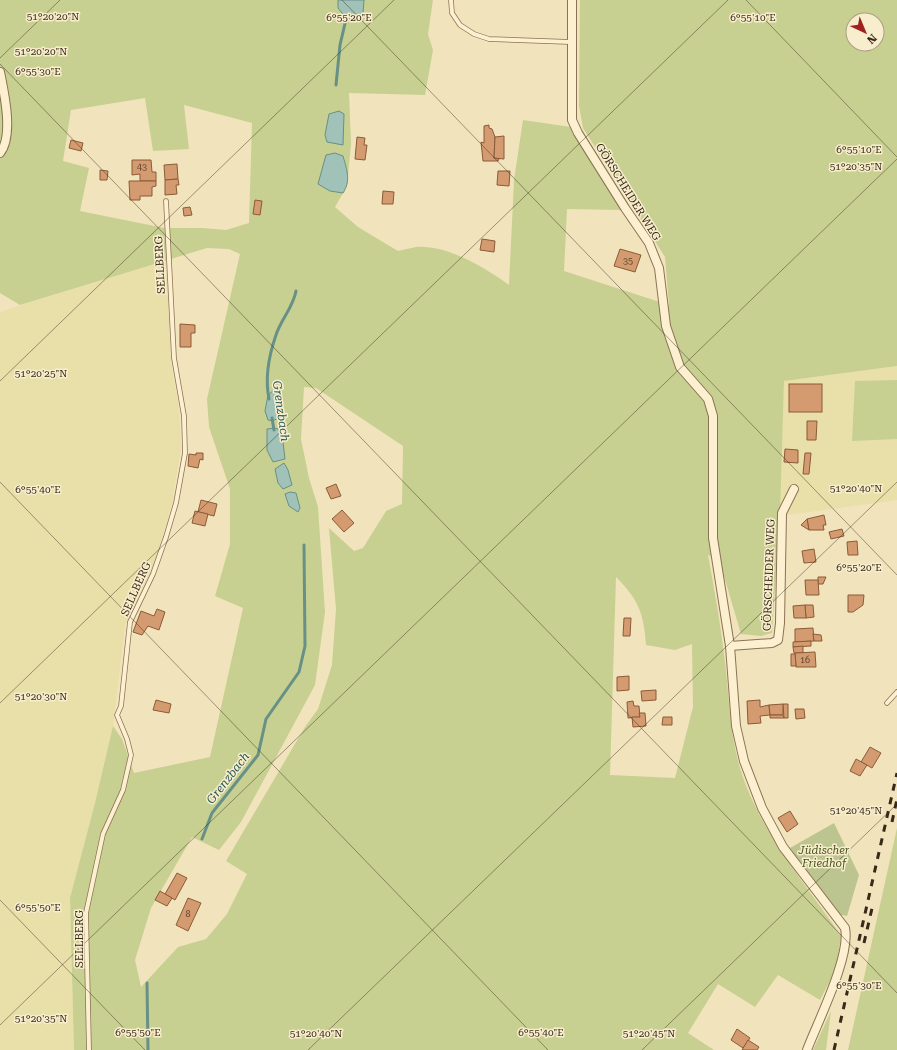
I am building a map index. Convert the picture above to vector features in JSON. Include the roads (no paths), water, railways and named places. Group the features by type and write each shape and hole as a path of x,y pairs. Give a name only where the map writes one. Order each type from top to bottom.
{"street":[{"name":"GÖRSCHEIDER WEG","path":"572,0 572,120 578,133 613,189 649,243 659,268 666,326 680,367 708,399 713,416 713,538 730,646 736,726 744,761 762,808 783,847 845,928 846,932 844,949 831,991 807,1050"},
{"path":"0,72 5,95 7,127 6,141 0,153"},
{"name":"GÖRSCHEIDER WEG","path":"730,646 772,642 778,640 780,623 782,513 794,489"}],"lane":[{"path":"451,0 452,13 460,25 474,34 489,39 571,42"},
{"name":"SELLBERG","path":"89,1050 86,918 103,834 123,790 130,762 130,748 117,715 121,706 127,637 132,616 153,574 170,526 182,475 185,453 186,430 174,358 166,226 166,201"},
{"path":"887,703 897,692"}],"water":[{"path":"338,0 364,0 363,13 355,20 346,18 338,8"},
{"path":"339,111 344,114 343,145 327,142 325,135 329,114"},
{"path":"335,153 343,156 347,171 348,180 343,193 330,191 318,184 326,155"},
{"path":"274,390 281,396 278,418 273,421 268,420 265,411 268,395"},
{"path":"267,429 278,429 283,442 285,459 273,462 267,450"},
{"path":"284,463 288,470 292,485 283,489 278,483 275,469"},
{"path":"290,492 296,493 300,508 298,512 289,506 285,494"}],"waterway":[{"name":"Grenzbach","path":"336,85 340,45 347,15"},
{"name":"Grenzbach","path":"269,399 267,383 271,351 278,329 292,303 296,291"},
{"name":"Grenzbach","path":"272,418 274,430"},
{"name":"Grenzbach","path":"202,839 212,813 258,755 266,719 299,672 305,646 304,545"},
{"name":"Grenzbach","path":"147,983 148,1050"}],"railway":[{"path":"834,1050 897,773"},
{"path":"892,822 897,799"},
{"path":"864,943 873,904"}],"park label":[{"name":"Jüdischer Friedhof","path":"824,856"}]}
